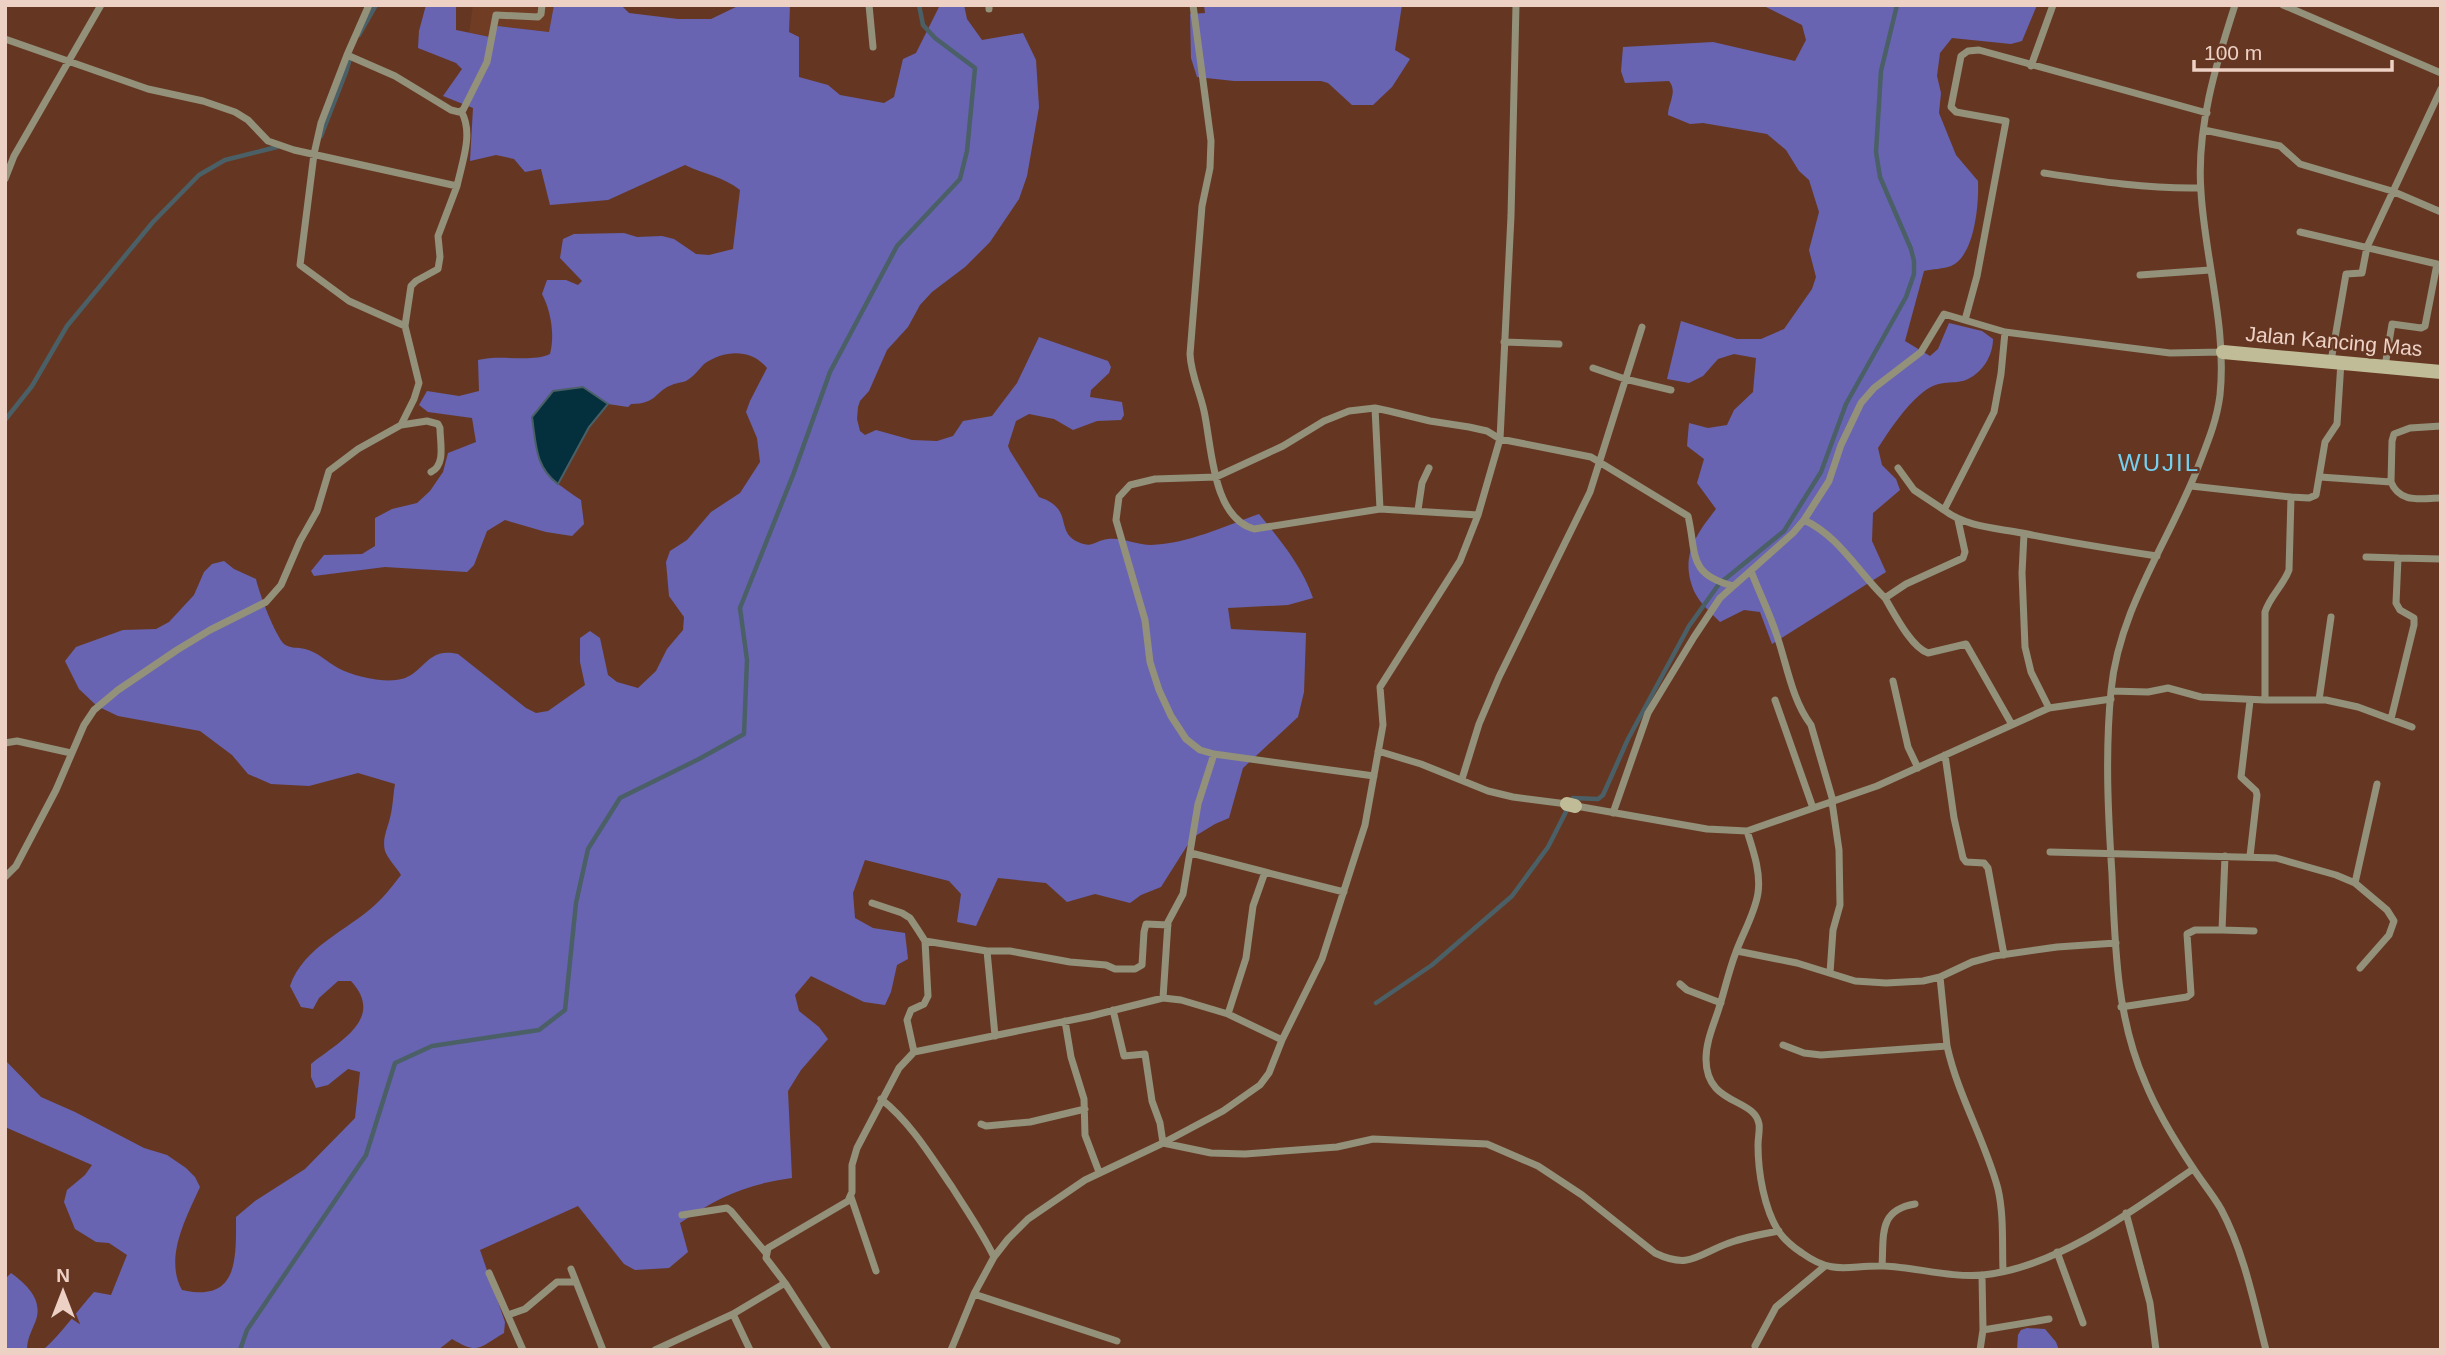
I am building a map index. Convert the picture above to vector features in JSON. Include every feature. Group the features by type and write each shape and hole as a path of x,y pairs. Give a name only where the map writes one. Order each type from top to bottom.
{"street":[{"path":"5,178 14,156 101,5"},
{"path":"369,5 321,123 314,154 300,265 349,301 400,324"},
{"path":"461,111 477,85 486,62 496,15 538,17 542,5"},
{"path":"869,5 873,47"},
{"path":"1193,5 1211,141 1210,167 1202,206 1190,354 1222,497 1235,518 1254,529 1380,509 1478,515"},
{"path":"951,1350 993,1257 1028,1219 1099,1172 1163,1143 1223,1111 1260,1085 1269,1073 1282,1040 1322,959 1365,825 1384,716 1380,687 1460,561 1478,515 1500,439 1514,145 1516,5"},
{"path":"2031,66 2053,5"},
{"path":"2235,5 2214,75 2204,130 2200,188 2222,352 2215,420 2191,485 2133,604 2124,629 2111,695 2108,766 2110,855 2121,1007 2133,1050 2144,1082 2164,1122 2220,1207 2238,1247 2266,1350"},
{"path":"2283,5 2441,73"},
{"path":"5,38 148,89 203,101 235,112 248,120 268,141 457,186"},
{"path":"1965,320 1978,276 2006,121 1956,112 1951,107 1961,56 1968,51 1979,50 2207,113"},
{"path":"347,55 395,76 451,110 461,111"},
{"path":"2191,485 2291,497 2314,497 2325,442 2337,424 2336,362 2346,274 2361,274 2367,247 2441,89"},
{"path":"401,425 419,386 400,324 411,286 438,269 440,264 438,236 457,186 467,134 467,124 461,111"},
{"path":"2204,130 2280,146 2300,164 2392,191 2441,212"},
{"path":"2044,173 2171,189 2200,188"},
{"path":"2300,232 2435,262 2437,267 2425,326 2421,328 2392,324 2385,366"},
{"path":"2140,275 2210,270"},
{"path":"1613,813 1648,713 1694,637 1720,598 1804,520 1829,481 1841,445 1861,402 1874,388 1921,352 1944,314 2005,332 2170,353 2222,352"},
{"path":"1462,779 1479,724 1499,677 1579,517 1642,327"},
{"path":"1944,510 1993,412 2000,385 2005,332"},
{"path":"1504,342 1559,344"},
{"name":"Jalan Kancing Mas","path":"2222,352 2441,372"},
{"path":"1594,368 1671,390"},
{"path":"1375,408 1380,509"},
{"path":"1374,776 1214,754 1200,750 1186,739 1171,716 1150,662 1145,620 1116,520 1116,503 1123,489 1138,482 1155,479 1216,477 1283,446 1337,414 1375,408 1487,431 1500,439 1582,454 1599,462 1688,516 1697,565 1703,574 1733,586"},
{"path":"5,877 16,866 56,790 89,717 118,690 177,650 210,630 256,608 275,594 317,511 329,471 358,449 401,425 427,421 438,424 440,428 441,460 437,469 431,472"},
{"path":"2441,426 2410,428 2394,434 2391,482 2394,490 2405,498 2441,498"},
{"path":"1418,510 1422,483 1429,468"},
{"path":"1898,468 1914,490 1958,520 2157,556"},
{"path":"2320,477 2391,482"},
{"path":"2265,700 2265,612 2267,604 2289,570 2291,497"},
{"path":"1804,520 1819,527 1835,542 1885,598 1923,652 1966,644 2011,723"},
{"path":"1885,598 1906,584 1963,558 1965,552 1958,520"},
{"path":"2024,534 2022,573 2025,647 2031,672 2049,708"},
{"path":"2366,557 2441,559"},
{"path":"2391,719 2414,625 2414,618 2400,610 2396,603 2398,558"},
{"path":"1751,571 1776,632 1791,686 1803,715 1811,725 1833,801 1839,850 1840,910 1833,930 1830,973"},
{"path":"2319,700 2331,617"},
{"path":"1893,681 1908,747 1918,768"},
{"path":"1378,751 1513,797 1707,829 1747,831 1918,768 2011,723 2049,708 2111,695 2172,688 2201,697 2249,701 2319,700 2358,706 2412,727"},
{"path":"1774,700 1813,808"},
{"path":"2249,701 2241,777 2256,791 2250,856"},
{"path":"5,743 17,741 71,753"},
{"path":"1163,998 1168,925 1183,894 1198,804 1214,754"},
{"path":"1945,755 1963,858 1966,862 1984,863 1989,868 2004,955"},
{"path":"2355,883 2377,784"},
{"path":"1747,831 1758,871 1759,892 1709,1039 1706,1067 1715,1089 1747,1108 1759,1123 1758,1146 1766,1197 1779,1231 1791,1245 1817,1264 1825,1266 1882,1266 1982,1275 2032,1263 2057,1252 2126,1213 2193,1169"},
{"path":"2050,852 2276,858 2296,862 2355,883 2387,910 2394,921 2389,935 2360,968"},
{"path":"1191,853 1344,892"},
{"path":"2222,930 2225,856"},
{"path":"1228,1014 1246,958 1253,906 1265,872"},
{"path":"872,903 910,918 925,941 928,996 924,1004 908,1014 907,1020 914,1052"},
{"path":"925,941 987,951 1010,951 1070,962 1095,963 1115,969 1135,969 1142,965 1146,924 1168,925"},
{"path":"2121,1007 2187,997 2191,994 2188,934 2195,930 2254,931"},
{"path":"1737,951 1797,963 1854,981 1886,983 1940,977 1972,962 2004,955 2057,947 2116,943"},
{"path":"987,951 995,1036"},
{"path":"1940,977 1947,1046 1955,1077 1998,1190 2003,1270"},
{"path":"1680,984 1687,990 1721,1003"},
{"path":"876,1271 851,1197 853,1157 881,1098 899,1068 914,1052 1163,998 1181,1000 1228,1014 1282,1040"},
{"path":"1113,1010 1124,1056 1144,1054 1163,1143"},
{"path":"1065,1021 1084,1110 1084,1135 1099,1172"},
{"path":"1783,1045 1804,1053 1821,1055 1947,1046"},
{"path":"881,1098 899,1113 918,1136 982,1232 993,1257"},
{"path":"981,1124 986,1126 1030,1122 1084,1110"},
{"path":"1163,1143 1210,1153 1245,1154 1337,1147 1373,1139 1487,1144 1538,1166 1582,1195 1655,1253 1667,1259 1698,1259 1727,1244 1779,1231"},
{"path":"766,1253 772,1244 831,1213 851,1197"},
{"path":"1882,1266 1886,1221 1901,1206 1916,1204"},
{"path":"682,1215 707,1210 731,1211 766,1253 769,1263 828,1350"},
{"path":"2126,1213 2148,1293 2156,1350"},
{"path":"2057,1252 2083,1324"},
{"path":"1755,1346 1776,1307 1825,1266"},
{"path":"571,1269 603,1350"},
{"path":"489,1273 523,1350"},
{"path":"1980,1350 1983,1330 1982,1275"},
{"path":"508,1315 525,1309 557,1282 576,1282"},
{"path":"654,1350 733,1314 785,1283"},
{"path":"974,1294 1116,1341"},
{"path":"733,1314 750,1350"},
{"path":"1983,1330 2049,1319"}],"shaded area":[{"path":"426,5 456,5 456,30 490,37 498,26 549,32 554,5 621,5 629,13 678,19 711,19 740,5 790,5 789,32 799,37 799,77 828,85 840,95 884,103 894,97 903,59 916,53 940,5 964,5 967,19 982,40 1023,33 1036,60 1039,107 1027,176 1019,199 990,242 965,267 932,292 920,305 908,327 887,350 869,391 858,407 860,431 865,435 876,430 912,440 937,441 953,436 963,421 992,416 1017,383 1039,337 1108,361 1111,367 1109,373 1091,390 1090,397 1122,402 1124,415 1121,420 1097,421 1073,430 1054,419 1029,414 1016,421 1008,446 1010,451 1039,497 1057,508 1067,532 1083,544 1113,539 1146,545 1165,544 1206,534 1259,514 1297,564 1313,598 1288,605 1228,608 1231,629 1306,633 1304,692 1298,717 1243,768 1229,818 1192,838 1161,887 1130,903 1095,894 1067,902 1046,883 998,878 976,926 957,922 961,894 949,881 865,860 853,893 855,918 873,928 905,933 908,959 897,965 885,1005 864,1002 811,976 795,995 799,1011 819,1027 828,1039 801,1070 788,1091 792,1178 733,1193 680,1223 688,1252 669,1268 635,1270 624,1264 578,1206 480,1250 505,1322 504,1333 478,1348 468,1347 452,1339 438,1350 43,1350 94,1292 111,1295 127,1255 109,1243 96,1242 75,1229 64,1202 67,1190 85,1175 92,1165 5,1127 5,1060 41,1097 144,1148 167,1155 195,1177 200,1187 179,1238 175,1265 177,1278 182,1290 214,1290 224,1283 234,1262 236,1217 255,1201 305,1169 355,1118 360,1072 348,1069 328,1085 316,1088 311,1077 311,1064 354,1028 361,1018 363,1007 360,995 351,981 338,981 319,998 313,1009 301,1007 290,986 305,960 327,940 365,914 401,875 384,847 395,784 358,773 309,786 271,784 248,774 232,755 200,731 118,716 97,706 79,689 65,661 76,647 123,630 156,629 169,622 194,595 204,572 212,564 224,561 256,579 276,632 284,644 310,650 351,674 396,680 413,674 438,654 458,654 526,708 536,713 548,711 585,685 580,662 580,638 590,631 600,638 608,675 617,682 638,688 656,671 667,649 683,630 684,617 669,596 666,562 670,551 687,540 711,512 740,493 760,462 757,438 746,412 767,368 745,354 729,354 712,359 687,380 668,387 651,400 628,407 608,404 583,387 553,391 532,417 536,448 548,474 581,500 584,524 572,536 546,532 505,520 487,531 474,565 467,572 385,567 314,576 311,571 324,555 362,554 375,546 375,518 392,509 417,503 430,491 443,472 448,453 476,442 472,418 428,412 419,405 427,391 459,396 479,391 478,360 534,358 550,354 551,323 542,294 547,280 566,280 578,285 582,281 560,258 563,239 574,234 624,233 637,237 662,236 674,239 696,254 709,255 733,249 740,190 721,179 685,165 608,200 550,205 541,169 525,172 514,159 496,155 470,161 473,108 443,96 462,69 456,63 418,48 419,31"},
{"path":"473,5 554,5 549,32 499,26 491,37 469,33"},
{"path":"1204,5 1402,5 1395,50 1410,59 1392,87 1373,105 1352,105 1328,83 1321,81 1234,81 1197,77 1191,58 1190,14 1205,13"},
{"path":"1762,5 2037,5 2022,41 2011,44 1952,38 1940,53 1937,76 1941,93 1939,113 1956,155 1978,181 1978,202 1970,241 1959,260 1948,267 1924,271 1905,341 1930,356 1938,349 1949,323 1982,331 1993,339 1989,357 1983,367 1968,379 1941,383 1922,393 1904,412 1878,448 1882,465 1896,479 1900,490 1873,513 1872,541 1886,572 1772,644 1760,612 1744,610 1720,622 1697,597 1689,569 1689,558 1696,538 1716,509 1697,483 1704,459 1687,446 1689,423 1708,428 1727,425 1734,410 1753,392 1756,358 1734,354 1718,359 1703,376 1689,383 1667,379 1681,321 1737,339 1761,339 1784,329 1812,289 1816,277 1809,250 1819,212 1809,180 1799,171 1786,150 1767,134 1703,123 1690,124 1668,115 1673,93 1669,81 1625,83 1621,71 1623,47 1713,42 1795,61 1806,40 1802,25"},
{"path":"11,1273 32,1293 37,1305 38,1312 27,1348 30,1350 5,1350 5,1279"},
{"path":"2045,1329 2059,1350 2017,1350 2018,1335 2021,1330"}],"water":[{"path":"583,387 608,404 589,427 558,484 541,462 532,417 553,391"}],"waterway":[{"path":"359,35 376,5"},
{"path":"240,1350 247,1330 366,1155 395,1063 432,1046 539,1030 565,1010 576,903 588,849 620,798 744,734 747,660 740,608 793,475 830,372 897,246 960,179 967,151 975,68 935,38 923,25 919,5"},
{"path":"1376,1003 1432,965 1512,896 1548,847 1573,798 1598,799 1603,795 1628,739 1689,626 1719,584 1784,531 1821,472 1846,404 1906,297 1914,274 1911,249 1880,177 1876,152 1881,71 1897,5"},
{"path":"321,136 351,55"},
{"path":"5,420 32,386 67,326 153,222 199,175 225,160 277,147"}],"district":[{"name":"WUJIL","path":"2159,462"}]}
